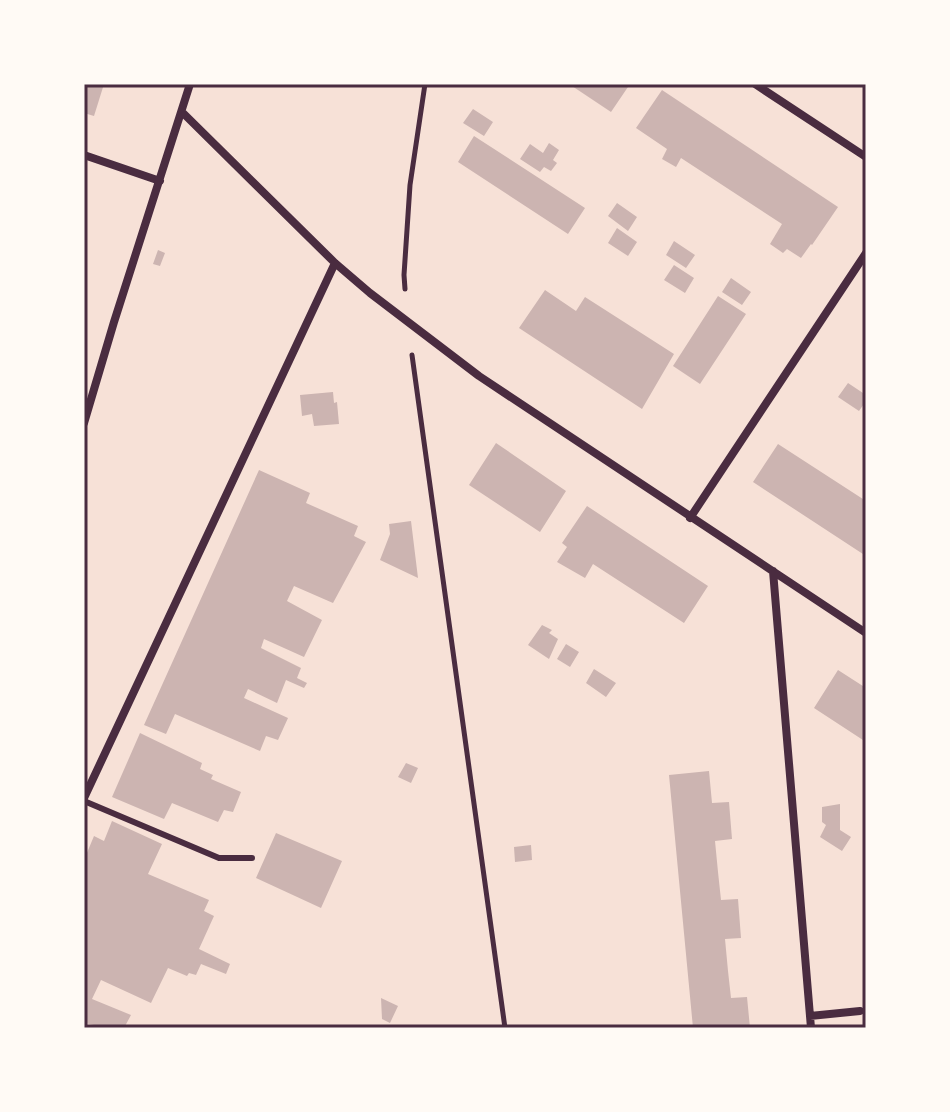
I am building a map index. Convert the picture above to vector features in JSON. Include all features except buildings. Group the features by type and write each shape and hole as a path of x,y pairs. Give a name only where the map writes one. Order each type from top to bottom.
{"street":[{"path":"84,423 190,84"},
{"path":"755,84 866,157"},
{"path":"182,112 335,263 408,322 479,376 866,633"},
{"path":"84,155 160,181"},
{"path":"690,518 866,253"},
{"path":"84,800 335,263"},
{"path":"773,571 811,1028"},
{"path":"810,1016 860,1011"}],"lane":[{"path":"84,800 219,858 252,858"}],"path":[{"path":"425,84 410,185 404,275 505,1028"}]}
